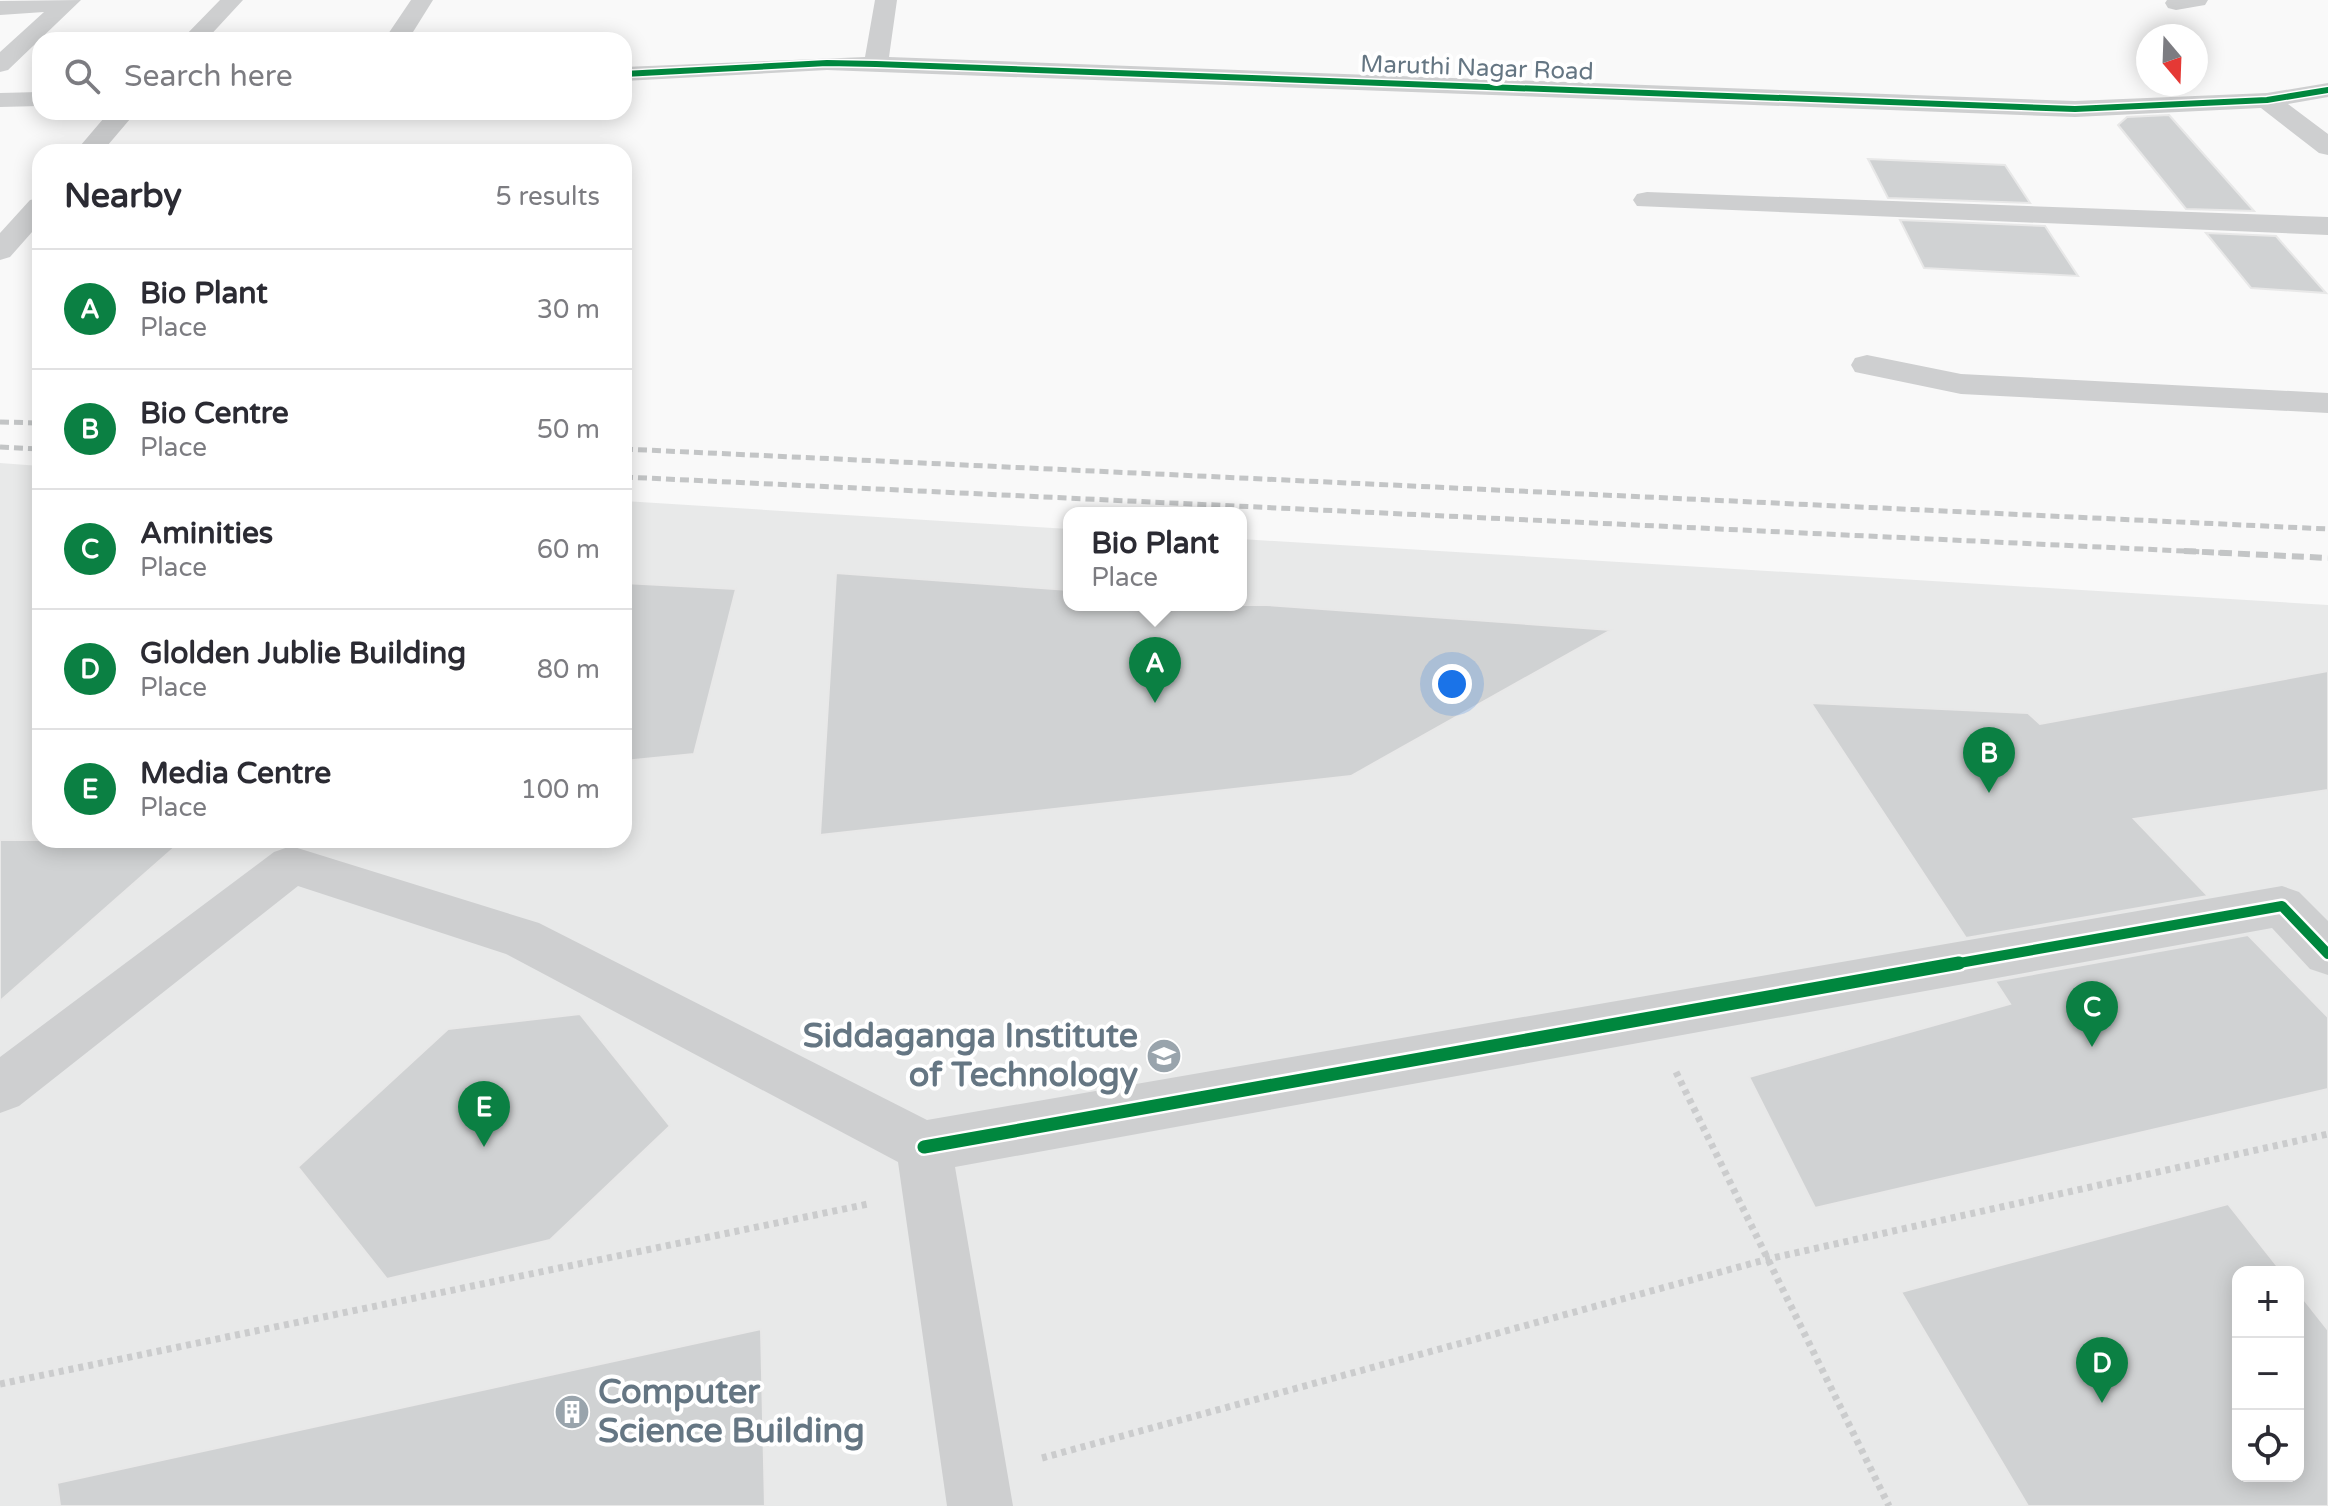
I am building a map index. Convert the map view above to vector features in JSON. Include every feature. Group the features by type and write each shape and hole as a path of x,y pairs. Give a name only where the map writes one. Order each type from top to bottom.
{"street":[{"path":"201,32 232,0"},
{"path":"401,32 422,0"},
{"path":"876,64 886,0"},
{"path":"0,8 68,2"},
{"path":"36,32 68,2"},
{"path":"0,65 32,35"},
{"name":"Maruthi Nagar Road","path":"632,74 812,63 876,64 2075,109 2267,100 2328,90"},
{"path":"0,100 32,99"},
{"path":"2267,100 2328,147"},
{"path":"95,144 116,120"},
{"path":"1647,200 2328,226"},
{"path":"0,251 31,202"},
{"path":"1867,365 1961,384 2328,403"},
{"path":"0,1089 291,865 522,938 928,1169 1650,1018 2282,906 2328,954"},
{"path":"928,1169 977,1491"}],"path":[{"path":"1650,1018 1889,1506"},
{"path":"977,1491 1768,1259 2328,1134"},
{"path":"0,1384 928,1169"}],"shaded area":[{"name":"Siddaganga Institute of Technology","path":"0,463 32,465 32,848 632,848 632,502 1063,529 1063,611 1247,611 1247,539 2328,605 2328,1506 0,1506"}],"building":[{"path":"2169,115 2254,211 2186,209 2118,125 2127,117"},
{"path":"1868,159 2005,165 2030,203 1888,198"},
{"path":"1900,220 2045,226 2078,276 1924,268"},
{"path":"2206,233 2276,236 2326,293 2251,288"},
{"path":"836,573 1063,590 1063,611 1247,611 1247,605 1267,605 1611,630 1351,776 820,835"},
{"path":"632,583 736,589 694,754 632,760"},
{"path":"2328,671 2328,790 2134,819 2208,896 1966,938 1811,703 2028,713 2040,724"},
{"path":"0,840 32,840 32,848 174,848 0,1001"},
{"path":"2248,935 2328,1017 2328,1089 1815,1208 1749,1077 2010,1004 1995,981"},
{"path":"580,1014 670,1126 550,1240 387,1279 298,1167 448,1029"},
{"path":"2228,1204 2277,1266 2232,1266 2232,1482 2304,1482 2304,1300 2328,1330 2328,1506 2028,1506 1901,1292"},
{"name":"Computer Science Building","path":"761,1329 765,1506 60,1506 57,1483"}],"railway":[{"path":"0,422 32,423"},
{"path":"0,447 32,449"},
{"path":"632,449 2328,529"},
{"path":"632,477 2190,551"},
{"path":"2184,551 2190,551"},
{"path":"2190,551 2226,553"},
{"path":"2190,551 2328,558"}],"cycle path":[{"path":"632,74 827,63 876,64 2075,109 2267,100 2328,90"},
{"path":"924,1147 2282,906 2328,954"}],"place":[{"name":"Bio Plant","path":"1155,703"},
{"name":"Bio Centre","path":"1989,793"},
{"name":"Aminities","path":"2092,1047"},
{"name":"Siddaganga Institute of Technology","path":"1164,1056"},
{"name":"Media Centre","path":"484,1147"},
{"name":"Glolden Jublie Building","path":"2102,1403"},
{"name":"Computer Science Building","path":"572,1412"}]}
